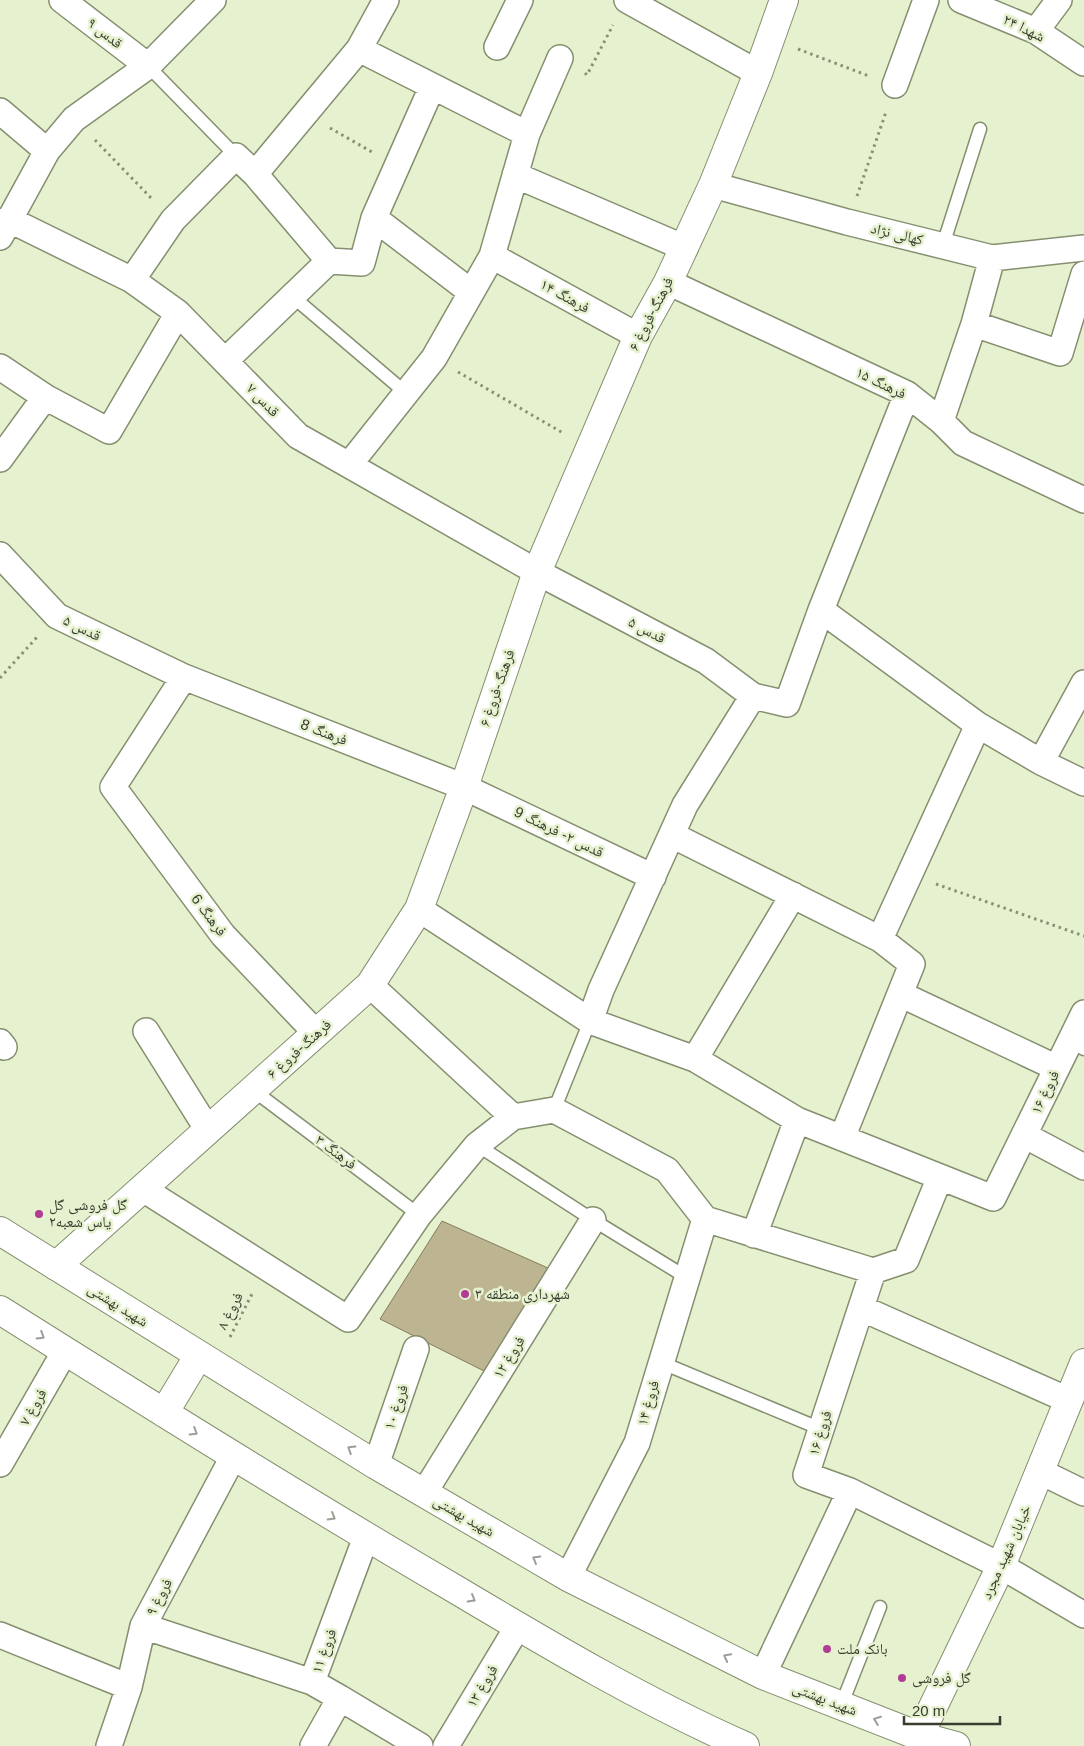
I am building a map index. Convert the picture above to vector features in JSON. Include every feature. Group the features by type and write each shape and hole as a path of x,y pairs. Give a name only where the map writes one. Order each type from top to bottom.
{"main road":[{"name":"فرهنگ-فروغ ۶","path":"56,1266 370,986 419,909 464,787 537,572 638,336 685,248 713,185 758,73 784,0"},
{"name":"شهید بهشتی","path":"0,1230 376,1465 568,1577 763,1676 918,1736 956,1746"},
{"path":"0,1310 233,1457 518,1626 697,1736 745,1746"},
{"path":"164,1413 207,1361"},
{"name":"خیابان شهید مجرد","path":"918,1736 1001,1566 1084,1363"}],"street":[{"name":"قدس ۹","path":"62,0 148,66"},
{"path":"3,224 47,151 74,119 148,66 213,0"},
{"path":"256,174 359,48 386,0"},
{"path":"497,47 520,0"},
{"path":"895,85 926,0"},
{"name":"شهدا ۲۴","path":"961,0 1036,31 1084,63"},
{"path":"1036,31 1059,0"},
{"path":"622,8 758,73"},
{"path":"359,48 527,134"},
{"path":"349,465 434,358 492,256 527,134 560,58"},
{"path":"132,280 173,220 236,156 256,174 329,261 362,263 374,218 432,87"},
{"path":"0,111 47,151"},
{"path":"515,175 685,248"},
{"name":"کهالی نژاد","path":"713,185 847,222 992,258 1084,248"},
{"path":"374,218 471,292"},
{"name":"قدس ۷","path":"3,224 132,280 178,313 298,436 537,572"},
{"name":"فرهنگ ۱۴","path":"492,256 638,336"},
{"path":"941,421 974,324 992,258"},
{"path":"225,361 329,261"},
{"path":"974,324 1060,353 1084,274"},
{"name":"فرهنگ ۱۵","path":"668,282 907,394 941,421 963,443 1084,500"},
{"path":"0,367 45,397 109,431 178,313"},
{"path":"590,1021 601,990 685,805 753,696 787,704 820,610 907,394"},
{"path":"0,459 45,397"},
{"name":"قدس ۵","path":"0,555 56,616 184,677"},
{"name":"قدس ۵","path":"537,572 706,662 753,696"},
{"path":"820,610 978,725 1041,762 1084,783"},
{"name":"فرهنگ 8","path":"184,677 464,787"},
{"name":"فرهنگ 6","path":"184,677 113,787 223,935 316,1034"},
{"path":"1041,762 1084,683"},
{"path":"880,939 978,725"},
{"name":"قدس ۲- فرهنگ 9","path":"464,787 653,877"},
{"path":"672,835 880,939 912,964 842,1138"},
{"path":"695,1059 793,895"},
{"path":"143,1189 348,1320 419,1215 477,1144 513,1117 554,1110 667,1170 705,1219 873,1271 906,1260 940,1177 797,1120 695,1059 590,1021 419,909"},
{"path":"370,986 513,1117"},
{"path":"900,994 1057,1068"},
{"name":"فروغ ۱۶","path":"940,1177 993,1198 1057,1068 1077,1045 1084,1013"},
{"path":"146,1031 208,1130"},
{"path":"754,1235 797,1120"},
{"path":"1024,1135 1084,1167"},
{"name":"فروغ ۱۴","path":"568,1577 636,1443 705,1219"},
{"name":"فروغ ۱۲","path":"424,1493 593,1220"},
{"name":"فروغ ۱۶","path":"850,1491 806,1475 873,1271"},
{"path":"861,1308 1068,1400"},
{"name":"فروغ ۱۰","path":"376,1465 416,1349"},
{"name":"فروغ ۷","path":"0,1464 65,1351"},
{"name":"فروغ ۹","path":"109,1746 129,1687 143,1626 233,1457"},
{"path":"1041,1472 1084,1494"},
{"path":"763,1676 850,1491 1001,1566 1084,1615"},
{"name":"فروغ ۱۱","path":"366,1537 312,1682 420,1746"},
{"path":"143,1626 312,1682"},
{"name":"فروغ ۱۳","path":"446,1746 518,1626"},
{"path":"0,1635 129,1687"},
{"path":"313,1746 340,1698"}],"lane":[{"path":"148,66 236,156"},
{"path":"943,245 980,129"},
{"path":"292,296 406,393"},
{"path":"554,1110 590,1021"},
{"name":"فرهنگ ۳","path":"253,1090 419,1215"},
{"path":"477,1144 593,1220 686,1277"},
{"path":"660,1362 821,1429"},
{"path":"841,1706 880,1607"}],"path":[{"path":"560,58 588,75 622,8"},
{"path":"769,38 895,85 847,222"},
{"path":"305,115 397,166"},
{"path":"74,119 173,220"},
{"path":"434,358 591,448"},
{"path":"0,678 56,616"},
{"path":"910,875 1084,936"},
{"name":"فروغ ۸","path":"207,1361 266,1267"}],"building":[{"name":"شهرداری منطقه ۳","path":"442,1221 548,1268 488,1373 380,1319"}],"place":[{"name":"گل فروشی گل یاس شعبه۲","path":"39,1214"},
{"name":"شهرداری منطقه ۳","path":"465,1294"},
{"name":"بانک ملت","path":"827,1649"},
{"name":"گل فروشی","path":"902,1678"}]}
